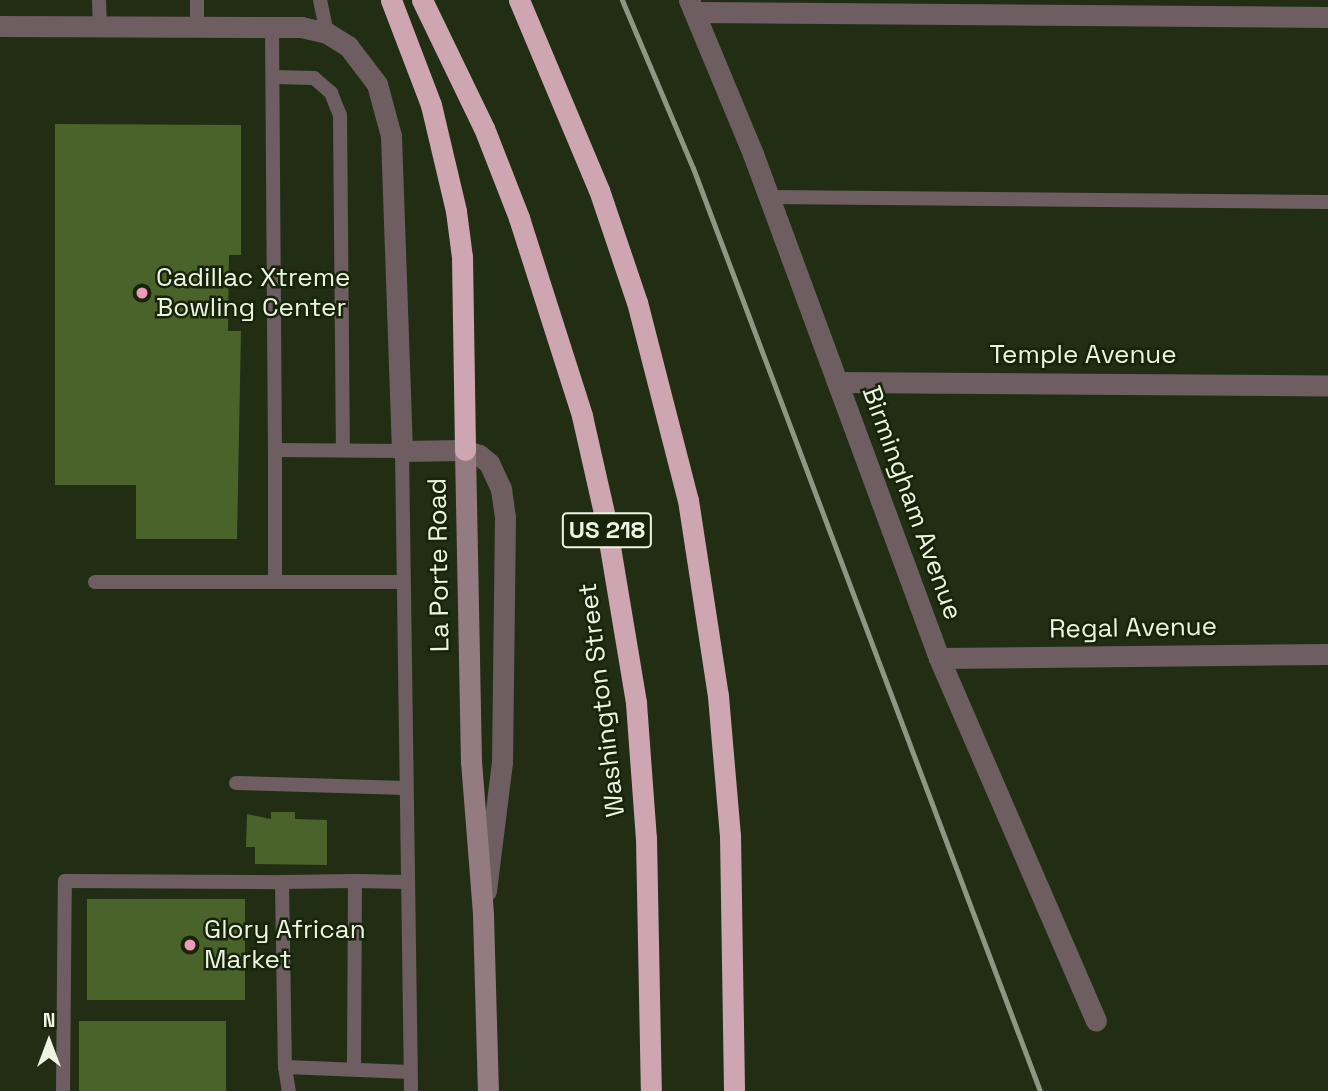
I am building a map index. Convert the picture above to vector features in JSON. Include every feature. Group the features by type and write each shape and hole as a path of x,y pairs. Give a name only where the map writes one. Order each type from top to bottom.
{"highway":[{"path":"391,0 431,105 456,211 462,257 465,450"},
{"name":"Washington Street","path":"422,0 484,128 519,218 575,391 605,517 636,703 646,838 650,1091"},
{"name":"US 218","path":"519,0 594,178 636,302 688,500 718,696 730,835 734,1091"}],"street":[{"path":"692,6 1328,17"},
{"name":"Birmingham Avenue","path":"692,6 769,197 939,658 1096,1020"},
{"path":"0,26 272,27 327,33"},
{"name":"La Porte Road","path":"327,33 348,46 365,65 377,85 391,136 401,451 465,450 471,761 483,915 488,1091"},
{"name":"Temple Avenue","path":"837,382 1328,384"},
{"path":"465,450 479,455 496,474 505,517 502,762 483,915"},
{"name":"Regal Avenue","path":"939,658 1328,654"}],"lane":[{"path":"99,0 100,27"},
{"path":"197,0 197,27"},
{"path":"320,0 327,33"},
{"path":"272,27 275,582"},
{"path":"273,77 314,78 331,93 340,115 343,450"},
{"path":"769,197 1328,201"},
{"path":"275,450 401,451 411,1091"},
{"path":"95,582 402,582"},
{"path":"236,783 407,788"},
{"path":"64,1091 65,881 408,882"},
{"path":"282,881 285,1067 289,1091"},
{"path":"354,1069 355,881"},
{"path":"285,1067 410,1072"}],"building":[{"name":"Cadillac Xtreme Bowling Center","path":"55,124 241,125 241,255 229,255 228,331 241,331 237,539 136,539 136,485 55,485"},
{"path":"271,812 295,812 295,819 327,820 327,865 255,864 255,847 246,847 247,814 271,819"},
{"path":"87,899 245,899 245,1000 87,1000"},
{"path":"79,1021 226,1021 226,1091 79,1091"}],"railway":[{"path":"622,0 693,168 1040,1091"}],"place":[{"name":"Cadillac Xtreme Bowling Center","path":"142,293"},
{"name":"Glory African Market","path":"190,945"}]}
